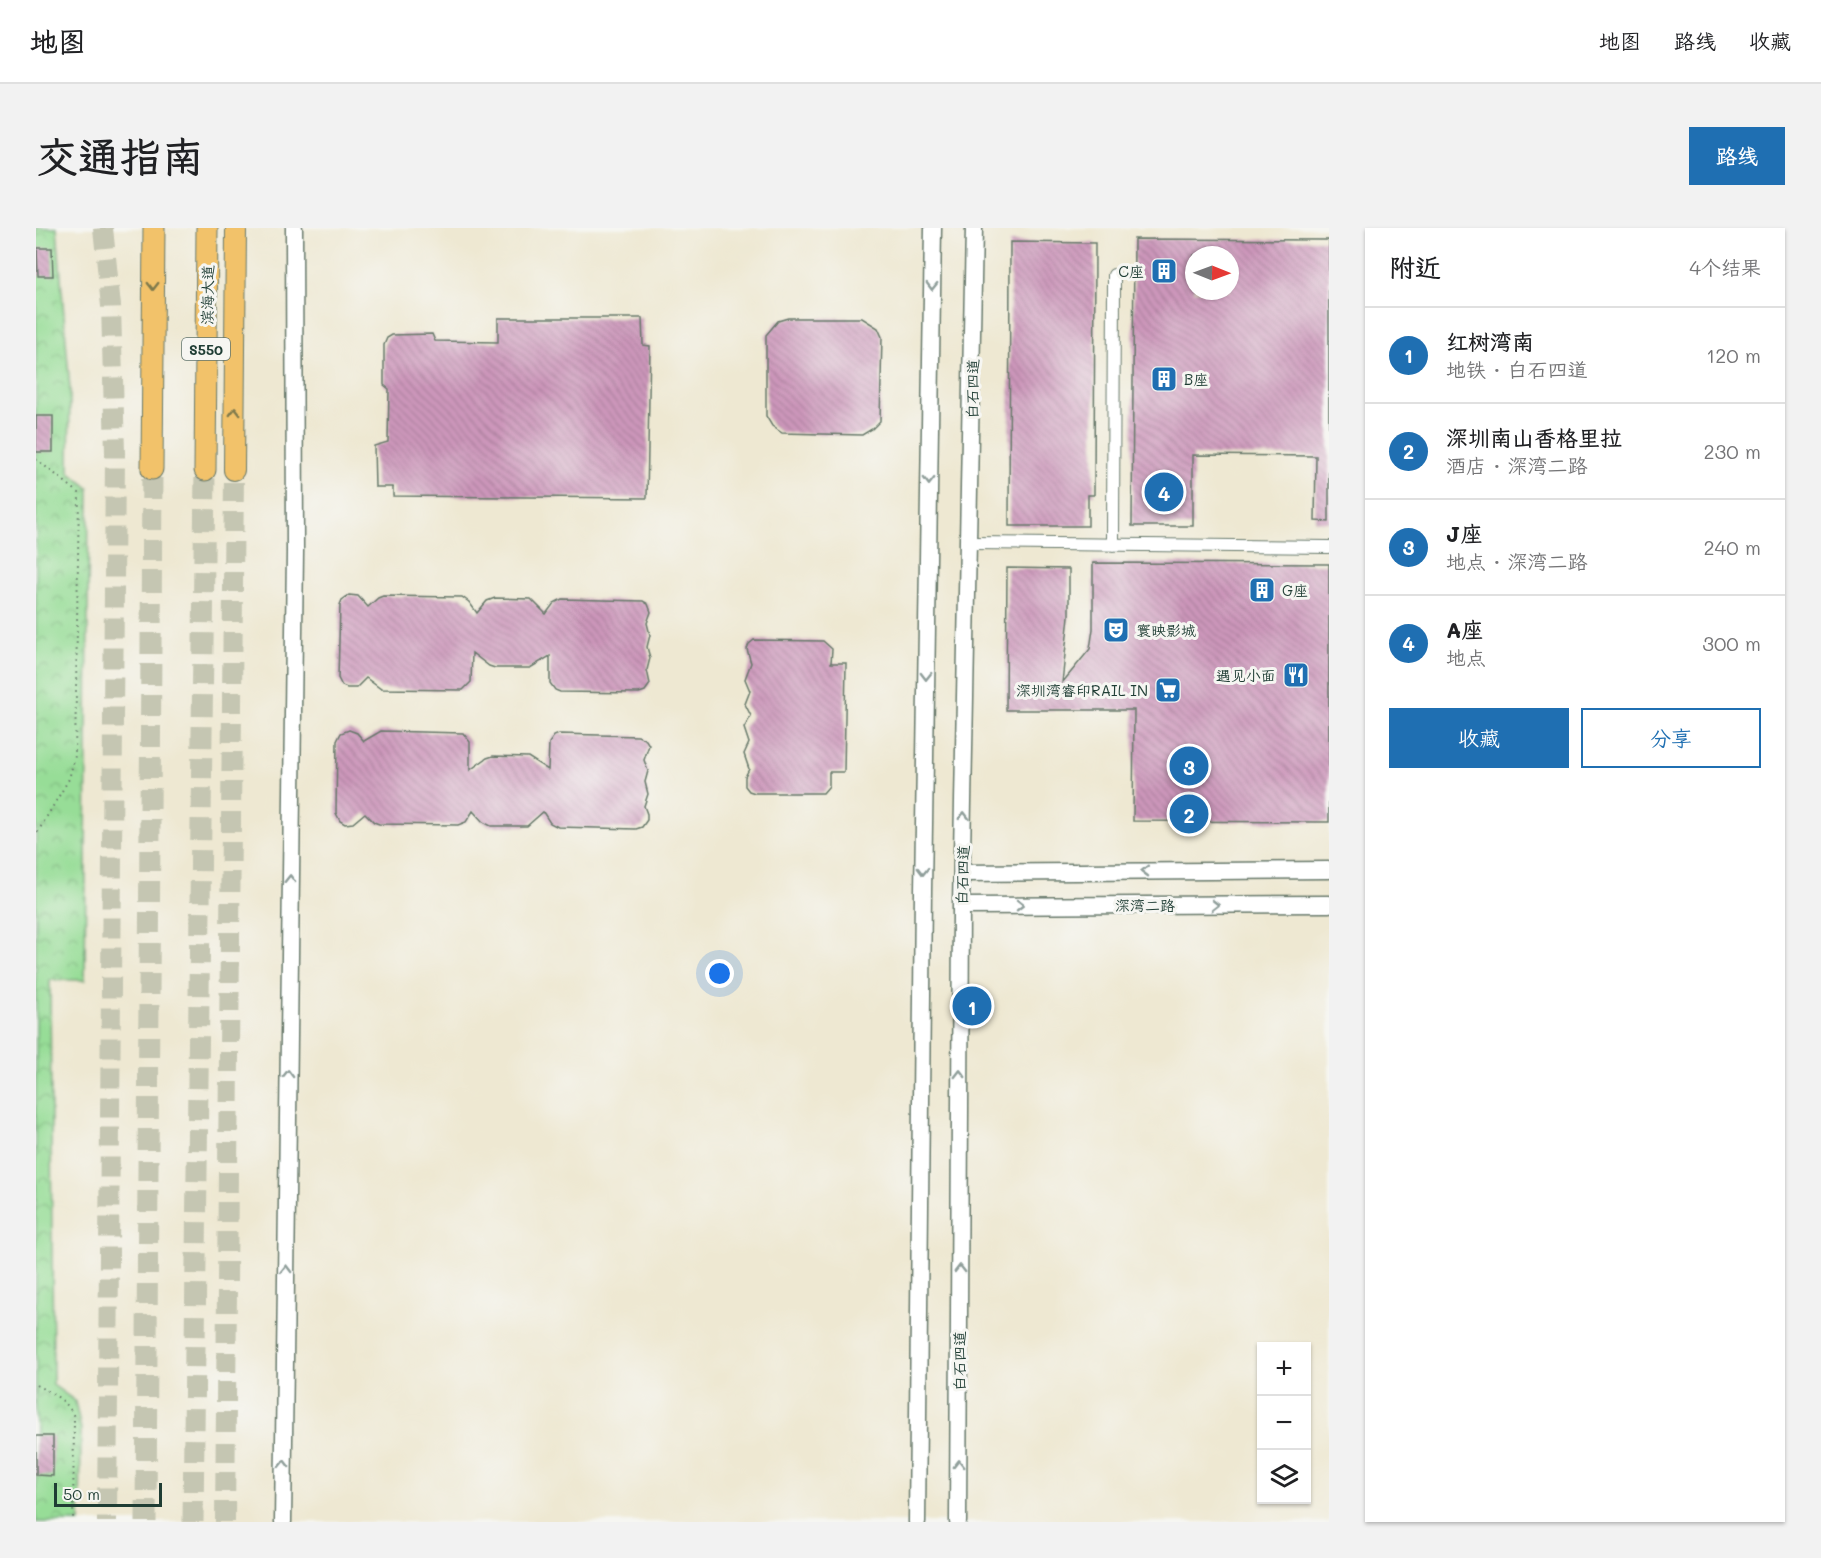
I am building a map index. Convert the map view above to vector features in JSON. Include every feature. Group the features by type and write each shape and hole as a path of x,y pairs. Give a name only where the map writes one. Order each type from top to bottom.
{"highway":[{"path":"152,469 153,228"},
{"name":"滨海大道","path":"205,470 207,228"}],"main road":[{"path":"234,470 236,228"}],"street":[{"path":"283,1522 294,552 294,228"},
{"path":"917,1522 922,926 933,228"},
{"name":"白石四道","path":"958,1522 961,906 974,228"},
{"path":"1113,545 1114,275"},
{"path":"969,543 1329,547"},
{"path":"963,873 1329,870"},
{"name":"深湾二路","path":"961,906 1329,904"}],"path":[{"path":"36,459 79,493 75,756 69,779 36,835"},
{"path":"36,1385 64,1401 70,1407 74,1417 73,1522"}],"green space":[{"path":"36,228 57,228 70,390 69,472 89,488 85,980 50,980 53,1385 75,1401 81,1429 80,1522 36,1522"}],"building":[{"path":"1134,239 1329,240 1329,522 1315,521 1316,456 1193,455 1193,526 1132,526"},
{"path":"1010,242 1095,243 1094,495 1088,495 1088,526 1009,526"},
{"path":"37,248 52,248 53,276 38,276"},
{"path":"498,318 642,318 643,345 650,346 647,498 393,496 393,487 375,487 374,446 388,442 389,389 384,385 384,345 387,338 392,335 432,334 435,341 498,342"},
{"path":"788,318 862,318 878,328 882,337 880,421 872,429 862,435 782,433 772,426 766,416 766,335 778,321"},
{"path":"36,416 53,416 53,452 36,452"},
{"name":"深圳湾睿印RAIL IN","path":"1093,563 1329,564 1329,822 1133,821 1134,710 1006,710 1007,568 1069,569 1069,616 1062,683 1090,649 1093,629"},
{"path":"349,595 358,596 368,607 383,596 462,597 477,613 487,601 495,598 531,599 546,614 554,603 562,599 643,601 648,604 651,612 647,623 650,635 647,647 650,658 647,670 650,684 645,691 639,693 560,692 555,690 550,683 550,656 530,668 495,668 472,653 471,682 463,690 381,689 366,678 356,688 347,688 342,686 338,678 340,605 342,600"},
{"path":"754,640 823,641 832,649 831,663 846,663 844,772 829,772 829,786 823,793 755,793 749,791 745,786 745,777 749,769 744,754 749,743 744,728 751,716 745,704 750,691 745,679 751,663 747,649"},
{"path":"349,730 357,733 364,741 381,731 463,733 470,742 470,770 493,756 528,757 548,770 549,743 554,736 559,734 638,736 646,740 649,745 644,760 648,771 645,782 648,794 644,806 647,820 642,827 636,829 558,827 550,823 543,812 527,826 491,826 483,822 473,811 466,822 458,825 379,824 365,813 353,823 345,824 340,821 336,813 337,741 341,733"},
{"path":"36,1436 53,1436 53,1476 36,1475"}],"tunnel":[{"path":"103,228 111,306 115,453 107,1522"},
{"path":"146,1522 152,469"},
{"path":"193,1522 205,470"},
{"path":"225,1522 234,470"}],"place":[{"name":"C座","path":"1164,271"},
{"name":"B座","path":"1164,379"},
{"name":"A座","path":"1164,492"},
{"name":"G座","path":"1262,590"},
{"name":"寰映影城","path":"1116,630"},
{"name":"遇见小面","path":"1296,675"},
{"name":"深圳湾睿印RAIL IN","path":"1168,690"},
{"name":"J座","path":"1189,766"},
{"name":"深圳南山香格里拉","path":"1189,814"},
{"name":"红树湾南","path":"972,1006"}]}
